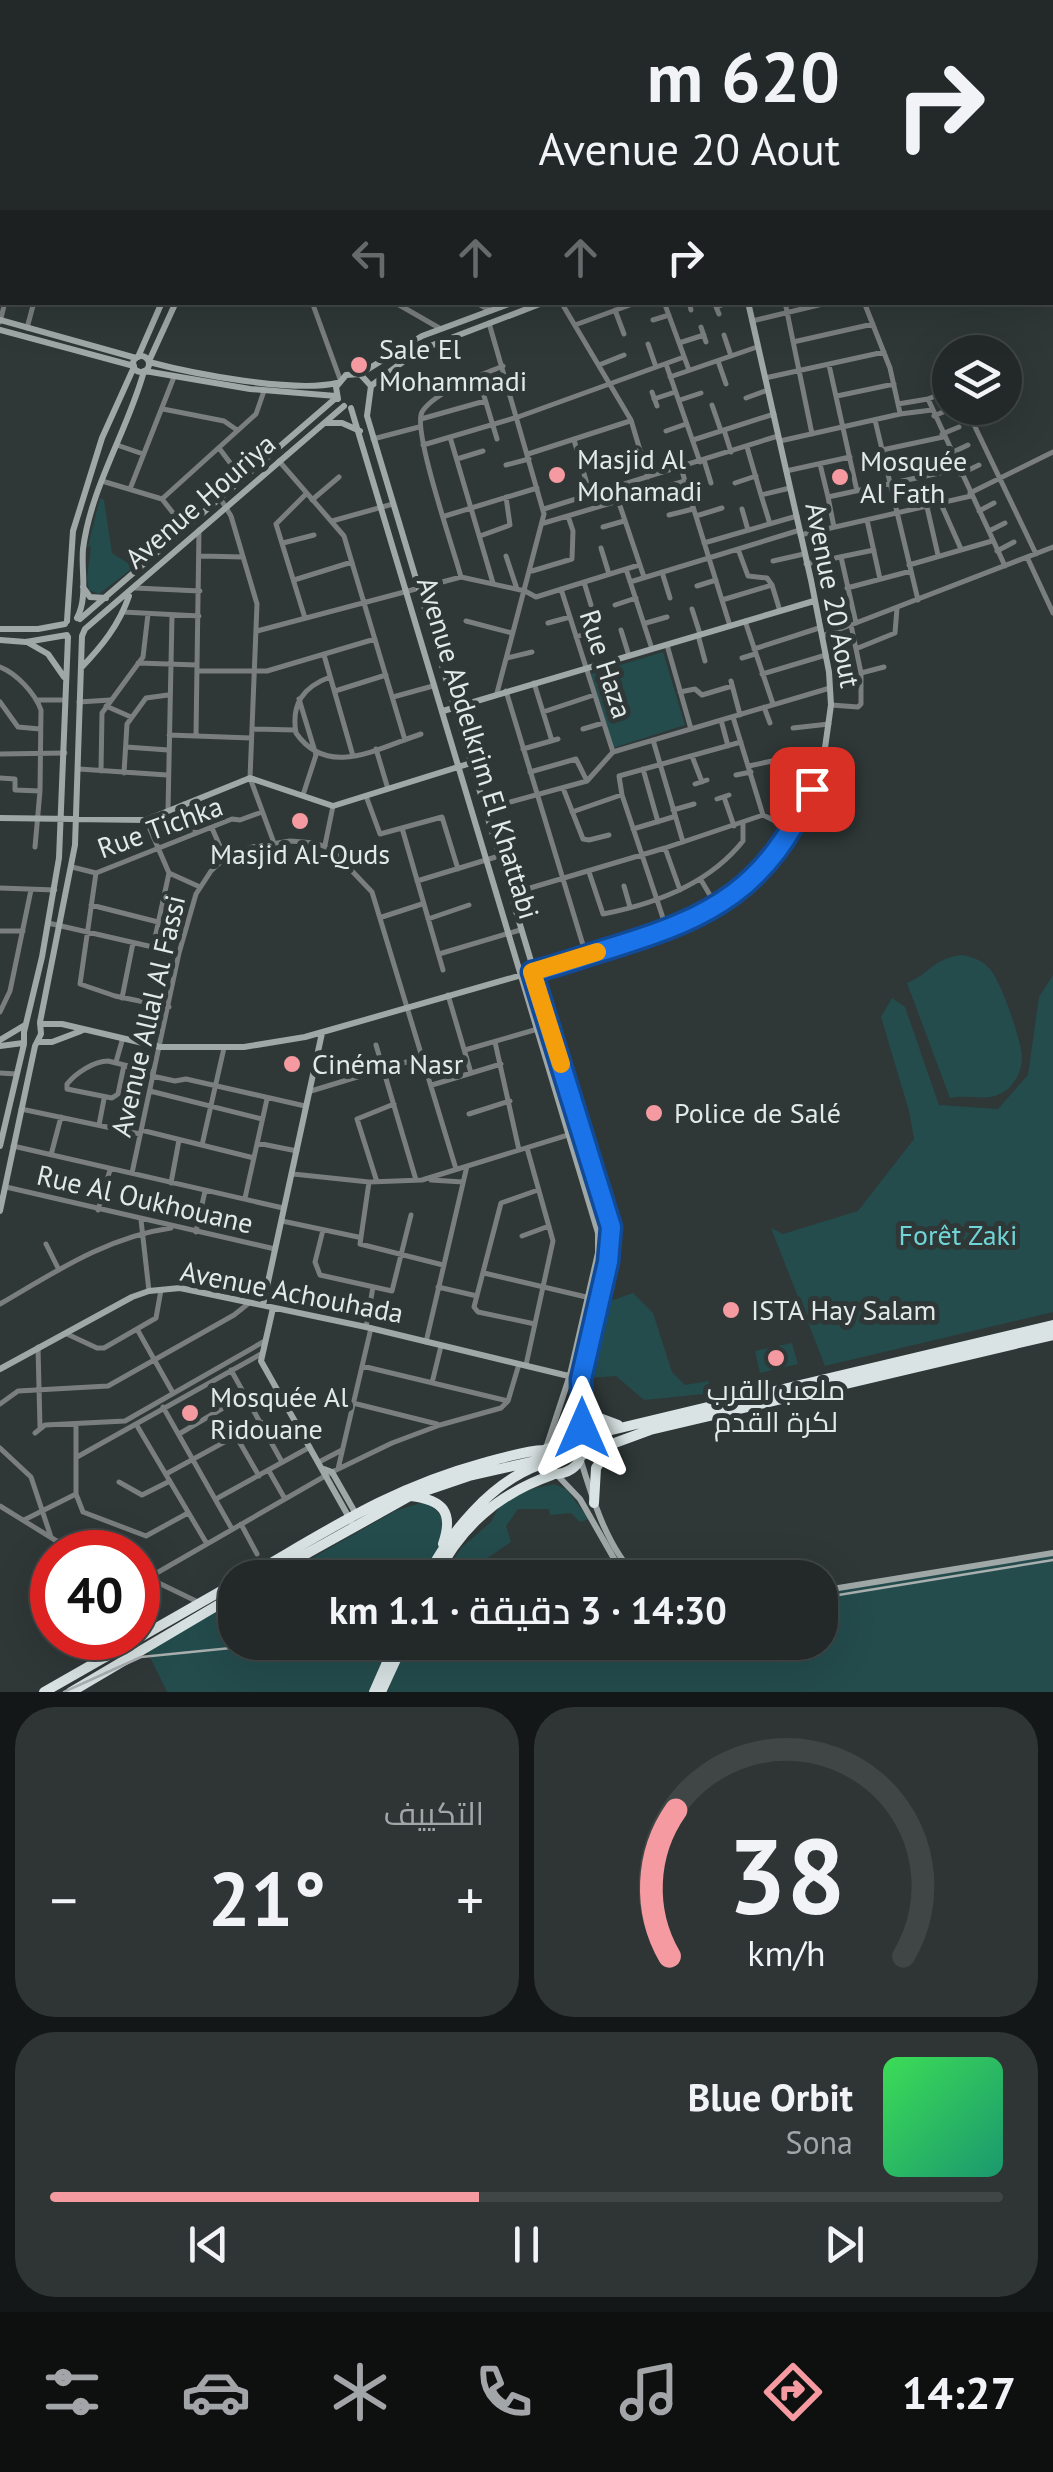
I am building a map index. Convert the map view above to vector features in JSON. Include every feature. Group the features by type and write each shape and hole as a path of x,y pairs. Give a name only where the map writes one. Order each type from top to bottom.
{"highway":[{"path":"445,1560 491,1504 519,1487 572,1469 579,1450 592,1435 1053,1324"},
{"path":"441,1551 494,1490 562,1442 579,1450 720,1412 1053,1335"},
{"path":"580,1393 594,1416 624,1426"},
{"path":"594,1503 596,1468 614,1441"},
{"path":"542,1456 554,1475"},
{"path":"290,1560 354,1518 468,1476 542,1456"},
{"path":"278,1560 445,1474 503,1458 542,1456"},
{"path":"410,1496 435,1501 446,1512 448,1530 436,1560"},
{"path":"44,1692 218,1593"},
{"path":"71,1692 218,1605"},
{"path":"377,1692 389,1660"},
{"path":"377,1692 394,1660"}],"street":[{"path":"27,328 33,305"},
{"path":"0,1146 55,890 63,818 66,623 73,531 102,438 161,305"},
{"path":"0,1210 72,866 77,819 83,633 79,619 85,540 114,444 175,305"},
{"path":"313,305 338,366 337,396"},
{"path":"399,305 441,329"},
{"path":"0,321 174,377 264,391 337,396 348,407 367,402 370,386 417,350 538,305"},
{"path":"563,305 631,420 648,477"},
{"path":"575,325 629,305"},
{"path":"665,305 689,371"},
{"name":"Avenue 20 Aout","path":"27,1023 62,1024 160,1048 263,1045 322,1033 667,930 717,906 761,869 792,826 812,789 824,756 831,705 826,655 749,305"},
{"path":"786,305 812,434"},
{"path":"752,320 813,305"},
{"path":"865,305 884,352 900,414"},
{"path":"0,330 147,366 321,385 357,373 414,340 492,308"},
{"path":"616,310 624,334"},
{"path":"653,320 669,315"},
{"path":"489,323 544,509 544,524 521,590 502,692 586,956"},
{"path":"793,342 873,324"},
{"path":"678,343 705,338 701,327"},
{"path":"724,336 731,356"},
{"path":"648,345 656,367"},
{"path":"670,377 758,346"},
{"path":"765,378 884,352"},
{"path":"599,365 624,354"},
{"path":"424,445 493,425 684,357"},
{"path":"718,360 726,384"},
{"path":"666,364 711,483"},
{"path":"829,364 857,490"},
{"path":"338,366 357,373 370,386"},
{"path":"462,577 419,423 433,400 503,366"},
{"path":"478,376 497,440"},
{"path":"130,489 174,377"},
{"path":"836,396 894,384"},
{"path":"746,398 768,390"},
{"path":"162,499 259,411 264,391"},
{"path":"654,399 676,392"},
{"path":"679,400 700,392"},
{"path":"309,394 316,402 316,416"},
{"name":"Avenue Houriya","path":"66,623 79,619 107,598 337,396"},
{"path":"898,404 932,397"},
{"path":"928,399 932,410"},
{"path":"374,439 485,401"},
{"name":"Avenue Abdelkrim El Khattabi","path":"367,402 393,504 611,1227 608,1262 581,1379 579,1450"},
{"path":"712,405 730,452"},
{"name":"Avenue Houriya","path":"83,633 278,461 348,407"},
{"name":"Avenue Abdelkrim El Khattabi","path":"348,407 360,431 598,1233 598,1253 570,1376 542,1456"},
{"path":"163,409 224,422 237,430"},
{"path":"544,509 746,447 900,414 932,413"},
{"path":"693,440 774,414"},
{"path":"506,466 631,420"},
{"path":"875,420 918,600"},
{"path":"324,423 360,431"},
{"path":"666,432 687,424"},
{"path":"938,425 1005,566"},
{"path":"974,425 1036,554"},
{"path":"882,450 943,436 960,426"},
{"path":"450,438 493,583"},
{"path":"574,440 590,495"},
{"path":"114,444 142,454"},
{"path":"951,453 968,445"},
{"path":"746,447 770,524"},
{"path":"219,448 243,480"},
{"path":"457,458 483,451"},
{"path":"630,582 800,532 941,504 970,494 1053,452"},
{"path":"786,471 850,457"},
{"path":"278,461 344,536 405,740"},
{"path":"820,464 834,527"},
{"path":"828,497 979,465"},
{"path":"681,468 730,626"},
{"path":"735,483 756,476"},
{"path":"312,500 339,477"},
{"path":"102,481 162,499 185,528"},
{"path":"544,524 685,481"},
{"path":"444,516 538,488"},
{"path":"614,488 644,577"},
{"path":"761,494 790,488"},
{"path":"305,618 276,521 306,493"},
{"path":"480,536 510,525 506,497"},
{"path":"220,498 227,507 257,604 250,778 274,843"},
{"path":"978,511 994,503"},
{"path":"332,521 393,504"},
{"path":"941,504 961,549"},
{"path":"669,515 722,508"},
{"path":"926,508 938,555"},
{"path":"742,509 748,530"},
{"path":"530,571 572,559 573,531 568,516"},
{"path":"704,543 797,516"},
{"path":"867,520 880,579"},
{"path":"603,527 624,521"},
{"path":"988,531 1005,524"},
{"path":"196,735 199,530"},
{"path":"283,543 314,535"},
{"path":"847,588 938,555 992,541"},
{"path":"997,551 1014,542"},
{"path":"602,548 610,574"},
{"path":"742,658 853,624 1053,548"},
{"path":"738,549 748,576 767,578 772,585 780,611"},
{"path":"806,564 874,550"},
{"path":"772,561 804,554"},
{"path":"201,556 244,557"},
{"path":"506,556 521,590"},
{"path":"831,705 860,706 862,673 841,558"},
{"path":"1027,558 1053,613"},
{"path":"294,580 352,562"},
{"path":"257,631 462,577 536,597 639,565"},
{"path":"626,569 652,649"},
{"path":"662,572 670,598"},
{"path":"697,586 716,580"},
{"path":"584,582 591,605"},
{"path":"82,584 90,597 107,598"},
{"path":"722,600 772,585"},
{"name":"Rue Haza","path":"561,589 613,752"},
{"path":"80,669 104,643 132,590 200,591"},
{"path":"615,605 636,598"},
{"path":"443,711 814,601"},
{"path":"856,648 897,632 897,608"},
{"path":"692,609 705,662"},
{"path":"123,612 198,616"},
{"path":"101,771 102,719 146,648 148,614"},
{"path":"168,810 172,615"},
{"path":"548,624 570,617"},
{"path":"644,624 667,617"},
{"path":"466,621 513,633"},
{"path":"745,621 773,705"},
{"path":"0,629 38,630 66,623"},
{"path":"576,637 597,630"},
{"path":"622,630 629,656"},
{"path":"0,640 26,642 83,633"},
{"path":"138,663 254,673 375,639"},
{"path":"26,642 53,658 66,681"},
{"path":"667,644 691,728"},
{"path":"507,658 532,652"},
{"path":"324,655 353,756"},
{"path":"762,674 826,655"},
{"path":"0,667 12,672 38,700 42,710 35,847"},
{"path":"862,673 884,667"},
{"path":"334,691 386,675"},
{"path":"330,677 311,686 299,699 295,730 304,745 316,754 332,758 353,756 421,734"},
{"path":"522,750 555,740 534,683"},
{"path":"680,692 696,689 702,696 731,684 741,742 763,815"},
{"path":"392,697 435,685"},
{"path":"485,808 587,781 613,752 830,688"},
{"path":"124,772 131,716 146,698 168,695"},
{"path":"543,712 594,695"},
{"path":"299,699 316,754 303,795"},
{"path":"38,700 66,700"},
{"path":"0,702 11,712 18,727 40,729"},
{"path":"79,702 109,703 131,716"},
{"path":"764,707 770,724"},
{"path":"721,720 728,746"},
{"path":"583,729 603,722"},
{"path":"793,728 830,724"},
{"path":"252,729 295,730"},
{"path":"169,734 252,738"},
{"path":"653,740 682,842"},
{"path":"667,930 619,777 741,742"},
{"path":"126,746 168,750"},
{"path":"376,749 388,789"},
{"path":"0,754 65,753"},
{"path":"692,756 701,782"},
{"path":"774,766 824,756"},
{"path":"530,772 576,758 587,781"},
{"path":"736,775 770,760 792,826"},
{"path":"0,818 146,820 250,778 333,806 471,763"},
{"path":"78,769 167,774"},
{"path":"643,770 658,822"},
{"path":"0,778 15,779 15,790 40,791"},
{"path":"564,788 584,840 609,835"},
{"path":"572,812 622,794"},
{"path":"366,796 378,832 434,817 444,820 458,869"},
{"path":"723,797 734,826"},
{"path":"184,804 196,833"},
{"path":"633,830 694,804"},
{"path":"325,845 333,806"},
{"name":"Rue Tichka","path":"72,866 96,873 212,827 262,812"},
{"path":"510,894 763,815 792,826"},
{"path":"146,820 170,873 200,887"},
{"path":"589,872 603,914 656,899 701,880 743,841 742,823"},
{"path":"212,827 225,858 245,848 274,843 300,841 325,845 348,862 368,885 382,916 456,1169"},
{"path":"402,828 444,970"},
{"path":"665,848 680,890"},
{"path":"417,881 499,856"},
{"name":"Avenue Allal Al Fassi","path":"132,1173 180,953 200,887 225,858"},
{"path":"96,873 79,979 82,986 169,1007"},
{"path":"154,947 170,873"},
{"path":"701,880 717,906"},
{"path":"624,886 630,907"},
{"path":"0,888 55,890"},
{"path":"0,1012 10,991 31,890"},
{"path":"382,916 424,903"},
{"path":"91,905 158,922"},
{"path":"428,919 469,905"},
{"path":"48,923 180,953"},
{"path":"439,954 520,930"},
{"path":"0,931 23,931"},
{"path":"122,998 133,943"},
{"path":"448,995 471,1073"},
{"path":"0,1043 27,1023"},
{"path":"465,1050 548,1026"},
{"path":"0,1043 52,1042 82,1031"},
{"path":"263,1305 322,1033"},
{"path":"116,1063 122,1040"},
{"path":"495,1042 519,1150"},
{"path":"376,1044 419,1180"},
{"path":"202,1145 224,1048"},
{"path":"311,1090 424,1057"},
{"path":"124,1065 117,1095 104,1099 68,1091 67,1084 75,1075 99,1062 116,1063 308,1107"},
{"path":"432,1085 501,1064"},
{"path":"0,1074 16,1074"},
{"path":"150,1092 262,1119"},
{"path":"245,1199 266,1098"},
{"path":"99,1125 104,1099"},
{"path":"469,1114 510,1100"},
{"path":"377,1182 357,1119 394,1104"},
{"path":"21,1109 254,1158"},
{"path":"51,1155 61,1117"},
{"path":"419,1180 581,1131"},
{"path":"171,1183 180,1140"},
{"path":"257,1143 298,1151"},
{"path":"13,1146 285,1209"},
{"path":"160,1571 328,1470 440,1425 492,1413 508,1402 535,1324 553,1241 527,1148"},
{"path":"426,1342 467,1166"},
{"path":"98,1210 110,1168"},
{"path":"293,1174 369,1182 463,1182"},
{"path":"369,1182 358,1237 361,1246 443,1265"},
{"name":"Rue Al Oukhouane","path":"3,1185 275,1250"},
{"path":"535,1324 478,1312 474,1307 501,1203 538,1190"},
{"path":"196,1232 205,1191"},
{"path":"323,1230 315,1266 320,1276 393,1290 411,1215"},
{"path":"141,1220 149,1290"},
{"path":"282,1222 358,1237"},
{"path":"522,1236 549,1226"},
{"path":"0,1304 104,1246 142,1232 174,1228"},
{"path":"46,1244 59,1270"},
{"path":"484,1274 599,1300"},
{"path":"438,1287 477,1296"},
{"path":"328,1470 342,1450 362,1366 373,1288"},
{"name":"Avenue Achouhada","path":"2,1366 149,1290 196,1290 581,1379"},
{"path":"64,1332 100,1349 157,1316 162,1290"},
{"path":"0,1404 18,1390 108,1386 238,1313 249,1302"},
{"path":"273,1308 261,1354 264,1366 354,1518"},
{"path":"137,1329 175,1396"},
{"path":"77,1457 263,1342"},
{"path":"432,1383 441,1346"},
{"path":"38,1347 38,1430 134,1420 261,1354"},
{"path":"362,1366 508,1402"},
{"path":"230,1370 282,1462"},
{"path":"179,1434 246,1395"},
{"path":"353,1403 440,1425"},
{"path":"163,1407 232,1529"},
{"path":"134,1420 207,1544"},
{"path":"119,1482 142,1495 194,1459 260,1422"},
{"path":"76,1424 76,1494 85,1514 144,1536 188,1513"},
{"path":"236,1436 259,1476"},
{"path":"216,1499 310,1447"},
{"path":"0,1448 31,1477 49,1530"},
{"path":"328,1470 342,1450"},
{"path":"579,1450 594,1503 624,1560"},
{"path":"268,1470 284,1499"},
{"path":"554,1475 580,1500 615,1560"},
{"path":"24,1520 76,1494"},
{"path":"0,1506 39,1530"},
{"path":"241,1524 257,1554"},
{"path":"838,1588 1053,1553"},
{"path":"164,1569 174,1589"},
{"path":"160,1583 199,1604"}],"green space":[{"path":"100,498 104,500 112,553 134,567 99,594 89,590 87,578 91,547 88,546"},
{"path":"663,652 685,725 613,748 591,674"},
{"path":"962,955 981,961 995,976 1019,1039 1019,1074 1010,1087 996,1096 950,1098 907,983 944,959"},
{"name":"Forêt Zaki","path":"1053,975 1053,1312 825,1366 771,1228 783,1234 858,1211 914,1139 881,1017 892,998 905,1007 939,1105 998,1109 1028,1075 1039,997"},
{"path":"633,1293 653,1313 672,1372 685,1385 708,1381 714,1393 644,1400 616,1376 590,1378 606,1307 610,1301"},
{"name":"ملعب القرب لكرة القدم","path":"792,1343 798,1364 760,1373 755,1351"},
{"path":"554,1484 566,1489 589,1519 580,1522 571,1513 550,1515 549,1509 518,1509 506,1526 511,1542 486,1559 453,1560 461,1548 491,1522 501,1503 526,1490"},
{"path":"427,1501 444,1519 440,1548 433,1560 309,1560 395,1511"},
{"path":"1053,1552 1053,1692 387,1692 400,1660 838,1660 838,1586"},
{"path":"218,1611 218,1660 386,1660 372,1692 167,1692 151,1660 160,1660 160,1644"}],"tram line":[{"path":"838,1595 1053,1560"},
{"path":"64,1692 141,1657 218,1649"}],"slow traffic":[{"path":"561,1064 532,972 597,952"}],"place":[{"name":"Sale El Mohammadi","path":"359,365"},
{"name":"Masjid Al Mohamadi","path":"557,475"},
{"name":"Mosquée Al Fath","path":"840,477"},
{"name":"Masjid Al-Quds","path":"300,821"},
{"name":"Cinéma Nasr","path":"292,1064"},
{"name":"Police de Salé","path":"654,1113"},
{"name":"ISTA Hay Salam","path":"731,1310"},
{"name":"ملعب القرب لكرة القدم","path":"776,1358"},
{"name":"Mosquée Al Ridouane","path":"190,1413"}],"route":[{"path":"582,1428 581,1379 608,1262 611,1227 532,972 703,916 761,869 812,789"}]}
